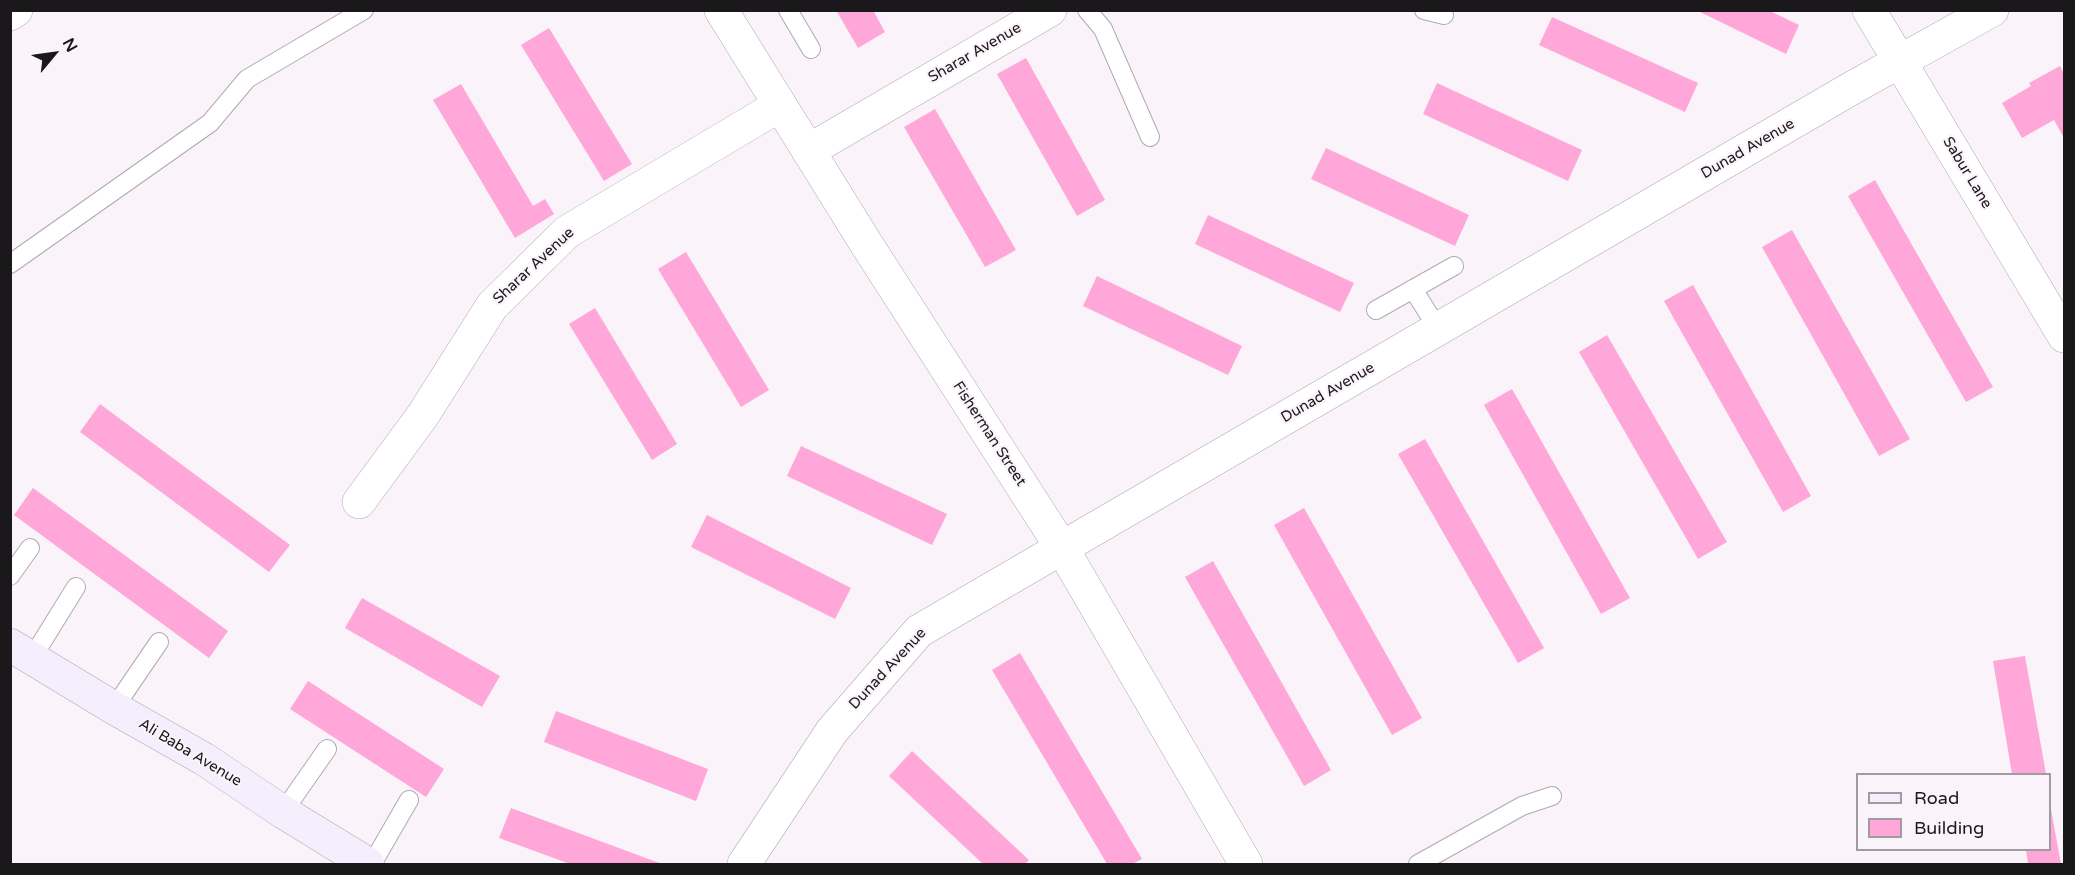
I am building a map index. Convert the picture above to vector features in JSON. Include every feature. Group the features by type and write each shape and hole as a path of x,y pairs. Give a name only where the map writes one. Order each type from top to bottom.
{"street":[{"path":"10,14 16,10"},
{"name":"Sharar Avenue","path":"808,151 1050,10"},
{"name":"Sabur Lane","path":"1869,10 2064,336"},
{"name":"Dunad Avenue","path":"744,864 832,731 919,631 1900,61 1992,10"},
{"name":"Fisherman Street","path":"732,14 780,105 808,151 1062,548 1246,864"},
{"name":"Sharar Avenue","path":"359,502 423,415 492,306 567,232 780,105"},
{"name":"Ali Baba Avenue","path":"21,651 114,708 204,759 283,812 368,864"}],"lane":[{"path":"10,264 210,123 247,79 364,10"},
{"path":"788,10 811,49"},
{"path":"1424,10 1444,15"},
{"path":"1087,11 1104,29 1150,137"},
{"path":"1376,310 1454,266"},
{"path":"1413,289 1438,329"},
{"path":"10,576 30,548"},
{"path":"21,651 76,587"},
{"path":"114,708 159,642"},
{"path":"283,812 327,749"},
{"path":"1418,864 1522,806 1552,796"},
{"path":"372,864 409,800"}],"building":[{"path":"836,10 873,10 885,32 858,48"},
{"path":"1696,10 1768,10 1799,25 1786,54"},
{"path":"1552,17 1698,83 1685,112 1539,45"},
{"path":"549,28 632,164 604,181 521,45"},
{"path":"1026,58 1105,200 1077,216 997,74"},
{"path":"2060,66 2064,74 2064,138 2054,120 2022,138 2002,103 2031,86 2029,83"},
{"path":"1437,83 1582,150 1568,181 1423,114"},
{"path":"461,84 533,206 545,199 554,214 515,238 433,100"},
{"path":"935,109 1016,250 985,267 904,127"},
{"path":"1326,148 1469,215 1455,246 1311,179"},
{"path":"1875,180 1993,387 1966,402 1848,196"},
{"path":"1208,215 1354,283 1340,312 1195,244"},
{"path":"1792,230 1910,439 1879,456 1762,247"},
{"path":"686,252 769,390 741,407 658,269"},
{"path":"1097,276 1242,346 1228,375 1083,306"},
{"path":"1693,285 1811,496 1783,512 1664,301"},
{"path":"595,308 677,444 652,460 569,324"},
{"path":"1607,335 1727,542 1698,559 1579,352"},
{"path":"1512,389 1630,598 1601,614 1484,405"},
{"path":"100,404 290,545 269,572 80,432"},
{"path":"1425,439 1544,648 1518,663 1398,454"},
{"path":"801,446 947,514 932,545 787,476"},
{"path":"33,488 228,631 209,658 14,515"},
{"path":"1304,508 1422,718 1392,735 1274,525"},
{"path":"707,515 851,588 835,619 691,547"},
{"path":"1213,561 1331,770 1304,786 1185,577"},
{"path":"362,598 500,676 482,707 345,628"},
{"path":"1020,653 1142,859 1132,864 1107,864 992,670"},
{"path":"2025,656 2046,773 2012,773 1993,661"},
{"path":"308,681 444,769 426,797 290,709"},
{"path":"556,711 708,769 696,801 544,742"},
{"path":"912,751 1029,860 1025,864 983,864 889,776"},
{"path":"511,808 662,864 570,864 499,838"},
{"path":"2051,809 2061,864 2028,864 2026,851 2051,851"}]}
